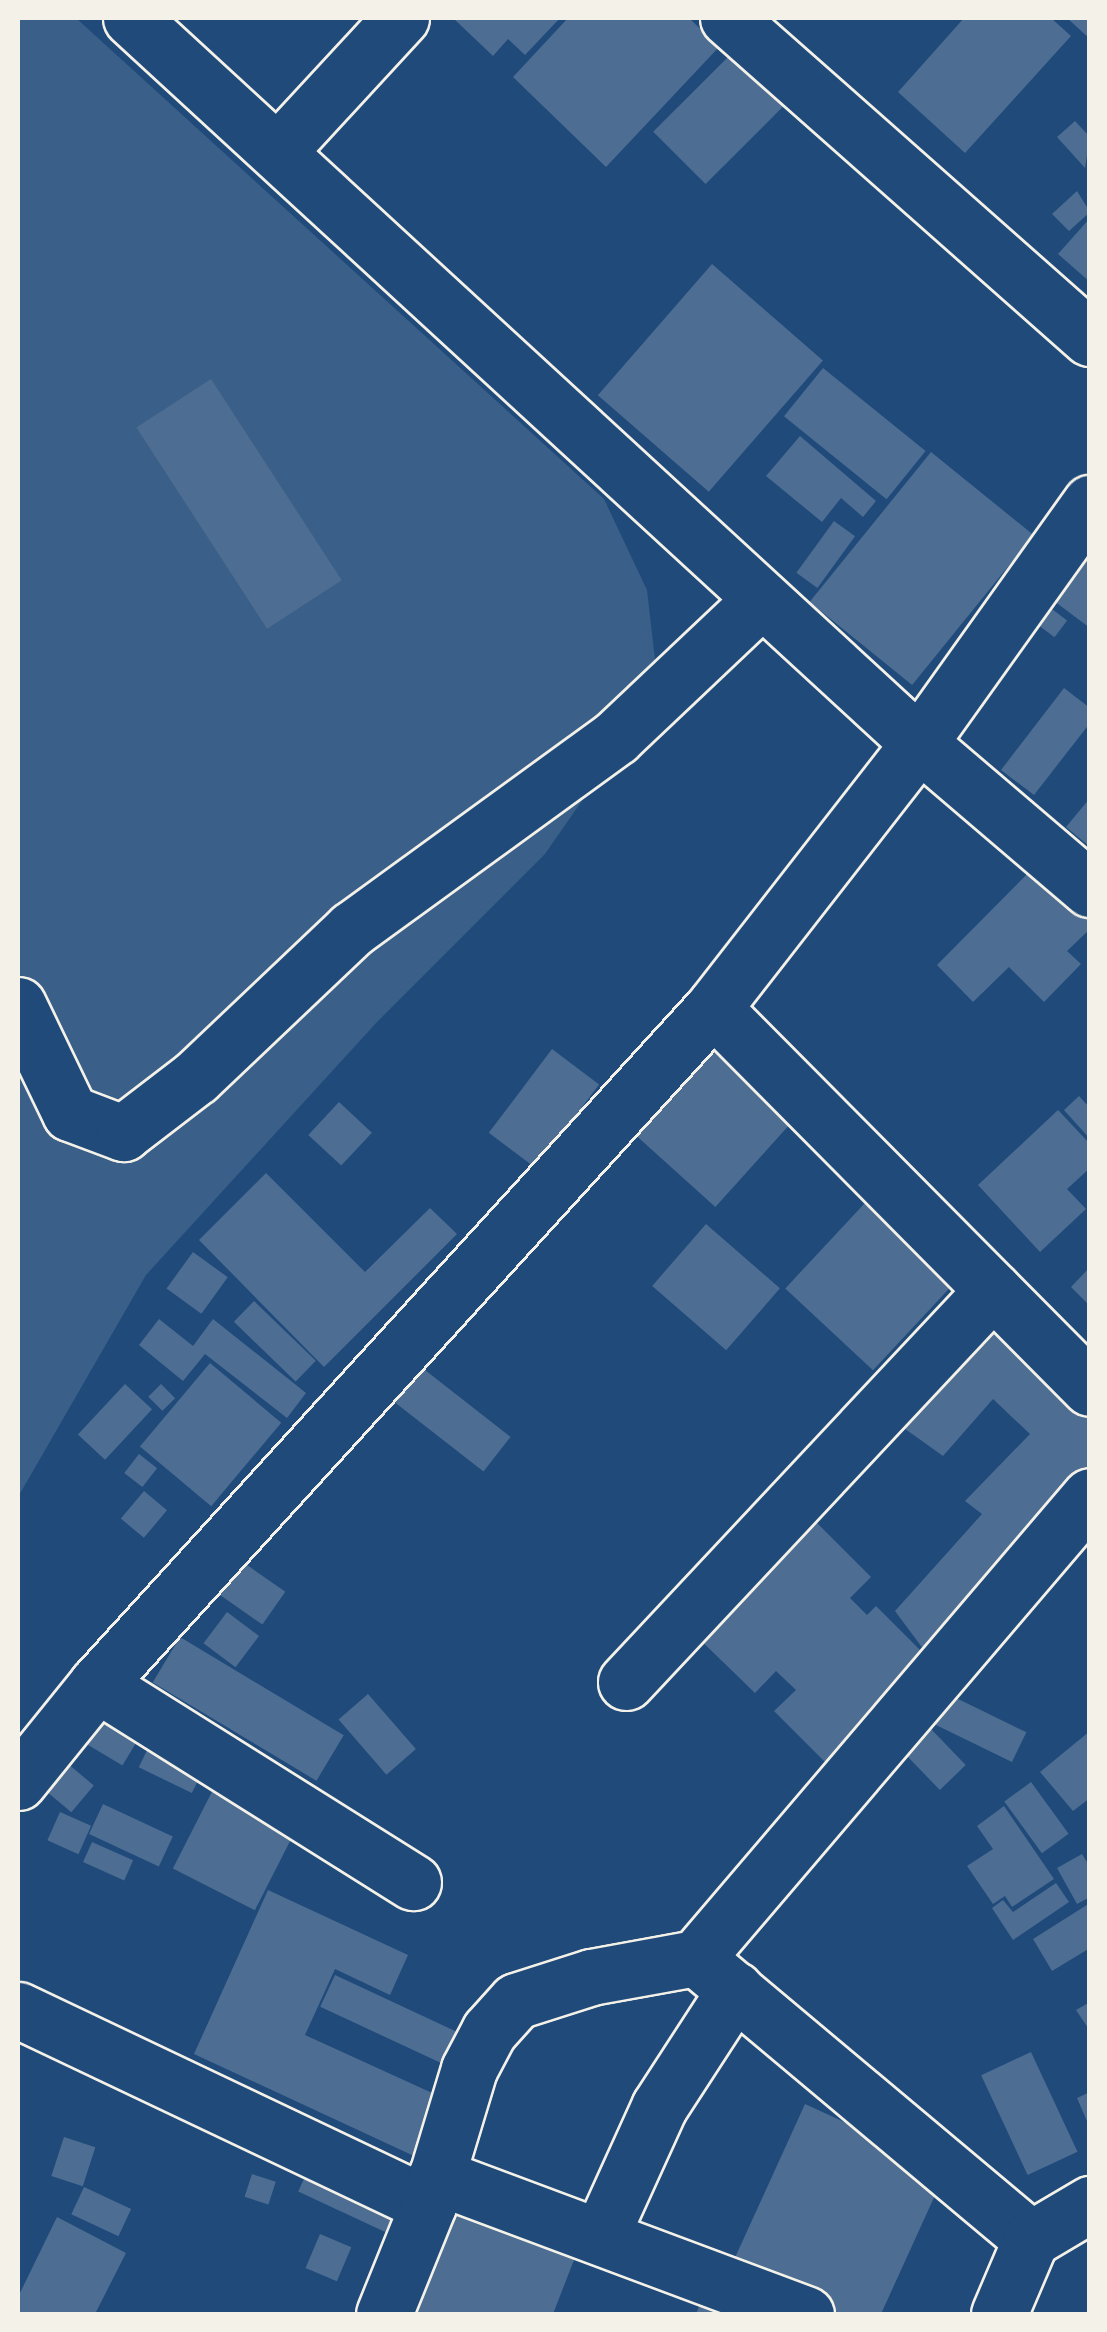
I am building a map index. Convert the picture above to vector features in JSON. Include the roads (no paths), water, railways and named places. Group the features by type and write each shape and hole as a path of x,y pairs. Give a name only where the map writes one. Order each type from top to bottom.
{"street":[{"path":"132,18 761,600 919,743 1090,889"},
{"path":"279,150 401,18"},
{"path":"728,18 1090,338"},
{"path":"18,1782 97,1684 713,1008 919,743 1090,504"},
{"path":"18,1006 70,1113 123,1133 196,1077 352,928 616,737 761,600"},
{"path":"713,1008 1090,1388"},
{"path":"626,1682 994,1290"},
{"path":"601,2235 716,1974 1090,1496"},
{"path":"97,1684 413,1882"},
{"path":"384,2314 432,2191 469,2068 516,2001 591,1978 716,1974 1031,2239"},
{"path":"18,2010 432,2191 601,2235 806,2314"},
{"path":"999,2314 1031,2239 1090,2204"}]}
